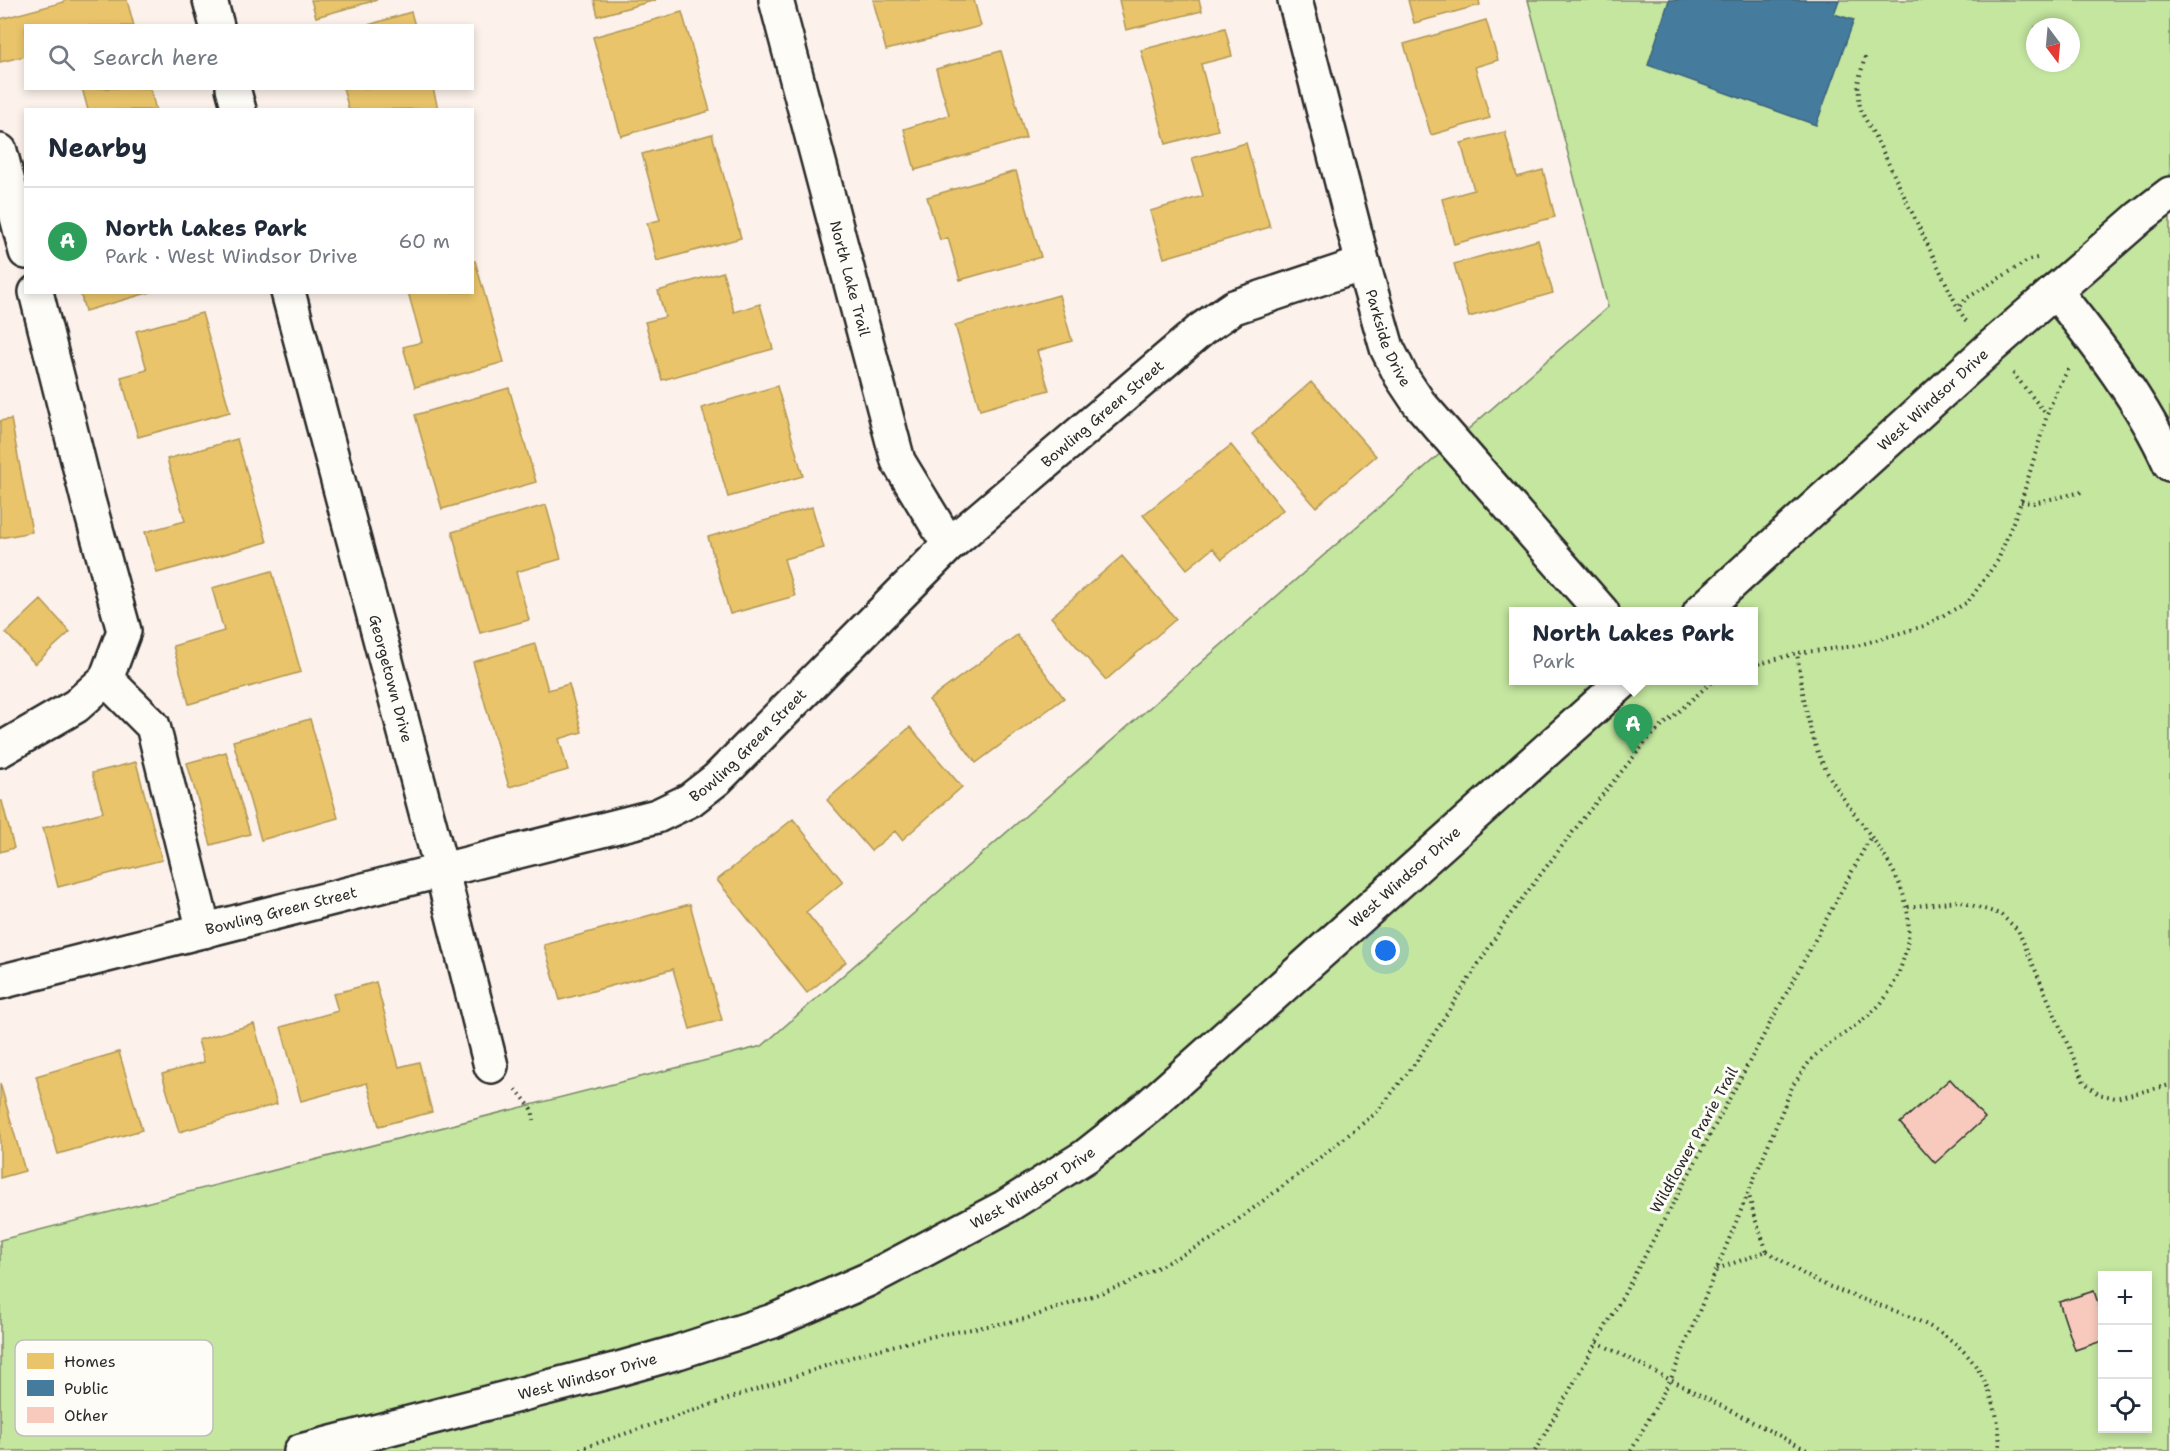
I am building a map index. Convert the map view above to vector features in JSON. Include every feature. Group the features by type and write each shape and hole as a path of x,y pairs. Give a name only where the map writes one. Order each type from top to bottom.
{"street":[{"path":"210,0 216,24"},
{"name":"North Lake Trail","path":"776,0 898,462 949,544"},
{"name":"Parkside Drive","path":"1295,0 1387,348 1401,376 1419,403 1598,607"},
{"path":"234,90 239,108"},
{"path":"0,151 24,244"},
{"name":"West Windsor Drive","path":"1705,607 1991,347 2140,217 2170,194"},
{"name":"Bowling Green Street","path":"0,982 657,816 690,800 717,779 949,544 1202,329 1234,307 1363,264"},
{"path":"2055,291 2088,333 2157,435 2170,464"},
{"path":"0,750 76,706 106,679 124,631 88,500 36,294"},
{"name":"Georgetown Drive","path":"289,294 442,872 491,1066"},
{"path":"106,679 153,726 204,931"},
{"name":"West Windsor Drive","path":"301,1451 636,1364 750,1329 867,1280 1005,1207 1086,1156 1148,1107 1621,685"}],"path":[{"path":"1865,57 1858,83 1860,109 1958,308"},
{"path":"1758,665 1797,653 1856,645 1924,626 1968,602 1998,560 2021,502 2057,389 2088,333"},
{"path":"1991,347 2047,415"},
{"path":"2021,502 2033,503 2082,492"},
{"path":"1631,1451 1671,1379 1793,1085 1816,1054 1882,1002 1901,969 1910,939 1908,907 1897,879 1881,851 1870,838 1825,768 1814,742 1797,653"},
{"path":"574,1451 867,1352 934,1336 1025,1319 1124,1285 1212,1239 1377,1112 1416,1062 1509,916 1585,816 1650,737 1706,685"},
{"name":"Wildflower Prarie Trail","path":"1535,1451 1597,1342 1870,838"},
{"path":"1908,907 1958,901 2000,914 2018,930 2084,1082 2098,1094 2116,1098 2170,1085"},
{"path":"1749,1195 1767,1251 1820,1283 1932,1327 1954,1342 1973,1360 1988,1387 1997,1414 1999,1451"},
{"path":"1716,1269 1767,1251"},
{"path":"1597,1342 1809,1451"}],"green space":[{"path":"1528,0 2170,0 2170,1451 0,1451 0,1240 762,1046 1608,307"}],"building: Homes":[{"path":"64,0 127,0 133,24 24,24 24,56 0,62 0,19 64,2"},
{"path":"311,0 377,0 316,17"},
{"path":"594,0 656,0 598,16"},
{"path":"873,0 974,0 981,26 886,50"},
{"path":"1119,0 1199,0 1202,11 1126,30"},
{"path":"1408,0 1479,0 1480,5 1414,23"},
{"path":"411,12 414,24 372,24"},
{"path":"682,12 710,111 621,136 593,37"},
{"path":"1486,20 1498,60 1475,67 1490,118 1431,135 1404,44"},
{"path":"1225,28 1232,56 1201,64 1218,130 1166,144 1141,50"},
{"path":"1001,51 1026,138 915,170 904,129 949,115 936,69"},
{"path":"83,90 151,90 155,108 87,108"},
{"path":"344,90 433,90 438,108 348,108"},
{"path":"1505,132 1517,177 1543,170 1555,217 1454,244 1442,199 1474,190 1461,143"},
{"path":"712,134 741,238 657,261 647,223 660,220 642,154"},
{"path":"1246,143 1270,227 1164,258 1150,211 1203,196 1192,158"},
{"path":"1016,171 1041,257 960,280 948,238 940,240 927,197"},
{"path":"1538,240 1553,293 1469,317 1454,264"},
{"path":"474,261 504,362 415,387 403,347 422,342 409,294 474,294"},
{"path":"723,272 734,312 760,304 773,349 662,380 645,322 665,317 658,291"},
{"path":"81,294 144,294 85,311"},
{"path":"1059,295 1072,341 1037,351 1049,390 980,410 955,325"},
{"path":"202,313 230,412 138,437 121,377 147,370 136,331"},
{"path":"1311,382 1376,456 1316,507 1252,434"},
{"path":"777,386 803,476 728,497 702,408"},
{"path":"509,388 536,482 442,509 415,415"},
{"path":"11,419 32,532 0,538 0,421"},
{"path":"237,439 267,542 157,573 145,532 185,521 167,459"},
{"path":"1231,445 1283,510 1222,559 1213,548 1187,569 1143,515"},
{"path":"546,505 561,559 516,572 529,620 480,633 452,532"},
{"path":"812,507 824,548 784,559 795,596 730,614 708,537"},
{"path":"1122,556 1176,619 1106,680 1051,617"},
{"path":"272,571 301,672 189,704 173,646 224,631 212,588"},
{"path":"41,600 70,632 35,664 6,633"},
{"path":"1017,635 1064,698 976,763 929,700"},
{"path":"535,644 548,690 569,684 582,732 559,739 568,770 509,787 473,662"},
{"path":"310,719 338,818 261,840 233,741"},
{"path":"910,727 962,787 902,840 895,831 871,851 827,800"},
{"path":"226,752 250,834 211,845 187,763"},
{"path":"136,762 162,860 58,887 43,828 103,812 92,773"},
{"path":"0,801 2,801 14,848 0,852"},
{"path":"793,819 843,882 806,912 846,962 807,993 717,880"},
{"path":"690,904 722,1020 690,1029 673,969 560,1000 544,945"},
{"path":"376,982 399,1067 419,1062 432,1112 379,1126 367,1083 301,1101 281,1027 338,1011 333,994"},
{"path":"254,1024 277,1104 179,1132 162,1074 204,1062 198,1040"},
{"path":"119,1052 142,1130 58,1154 36,1076"},
{"path":"0,1083 25,1171 0,1178"}],"building: Public":[{"path":"1669,0 1839,0 1834,14 1854,20 1816,125 1648,65"}],"building: Other":[{"path":"1950,1079 1985,1118 1935,1163 1900,1123"},
{"path":"2094,1291 2098,1303 2098,1342 2075,1350 2059,1302"}],"place":[{"name":"North Lakes Park","path":"1633,754"}]}
